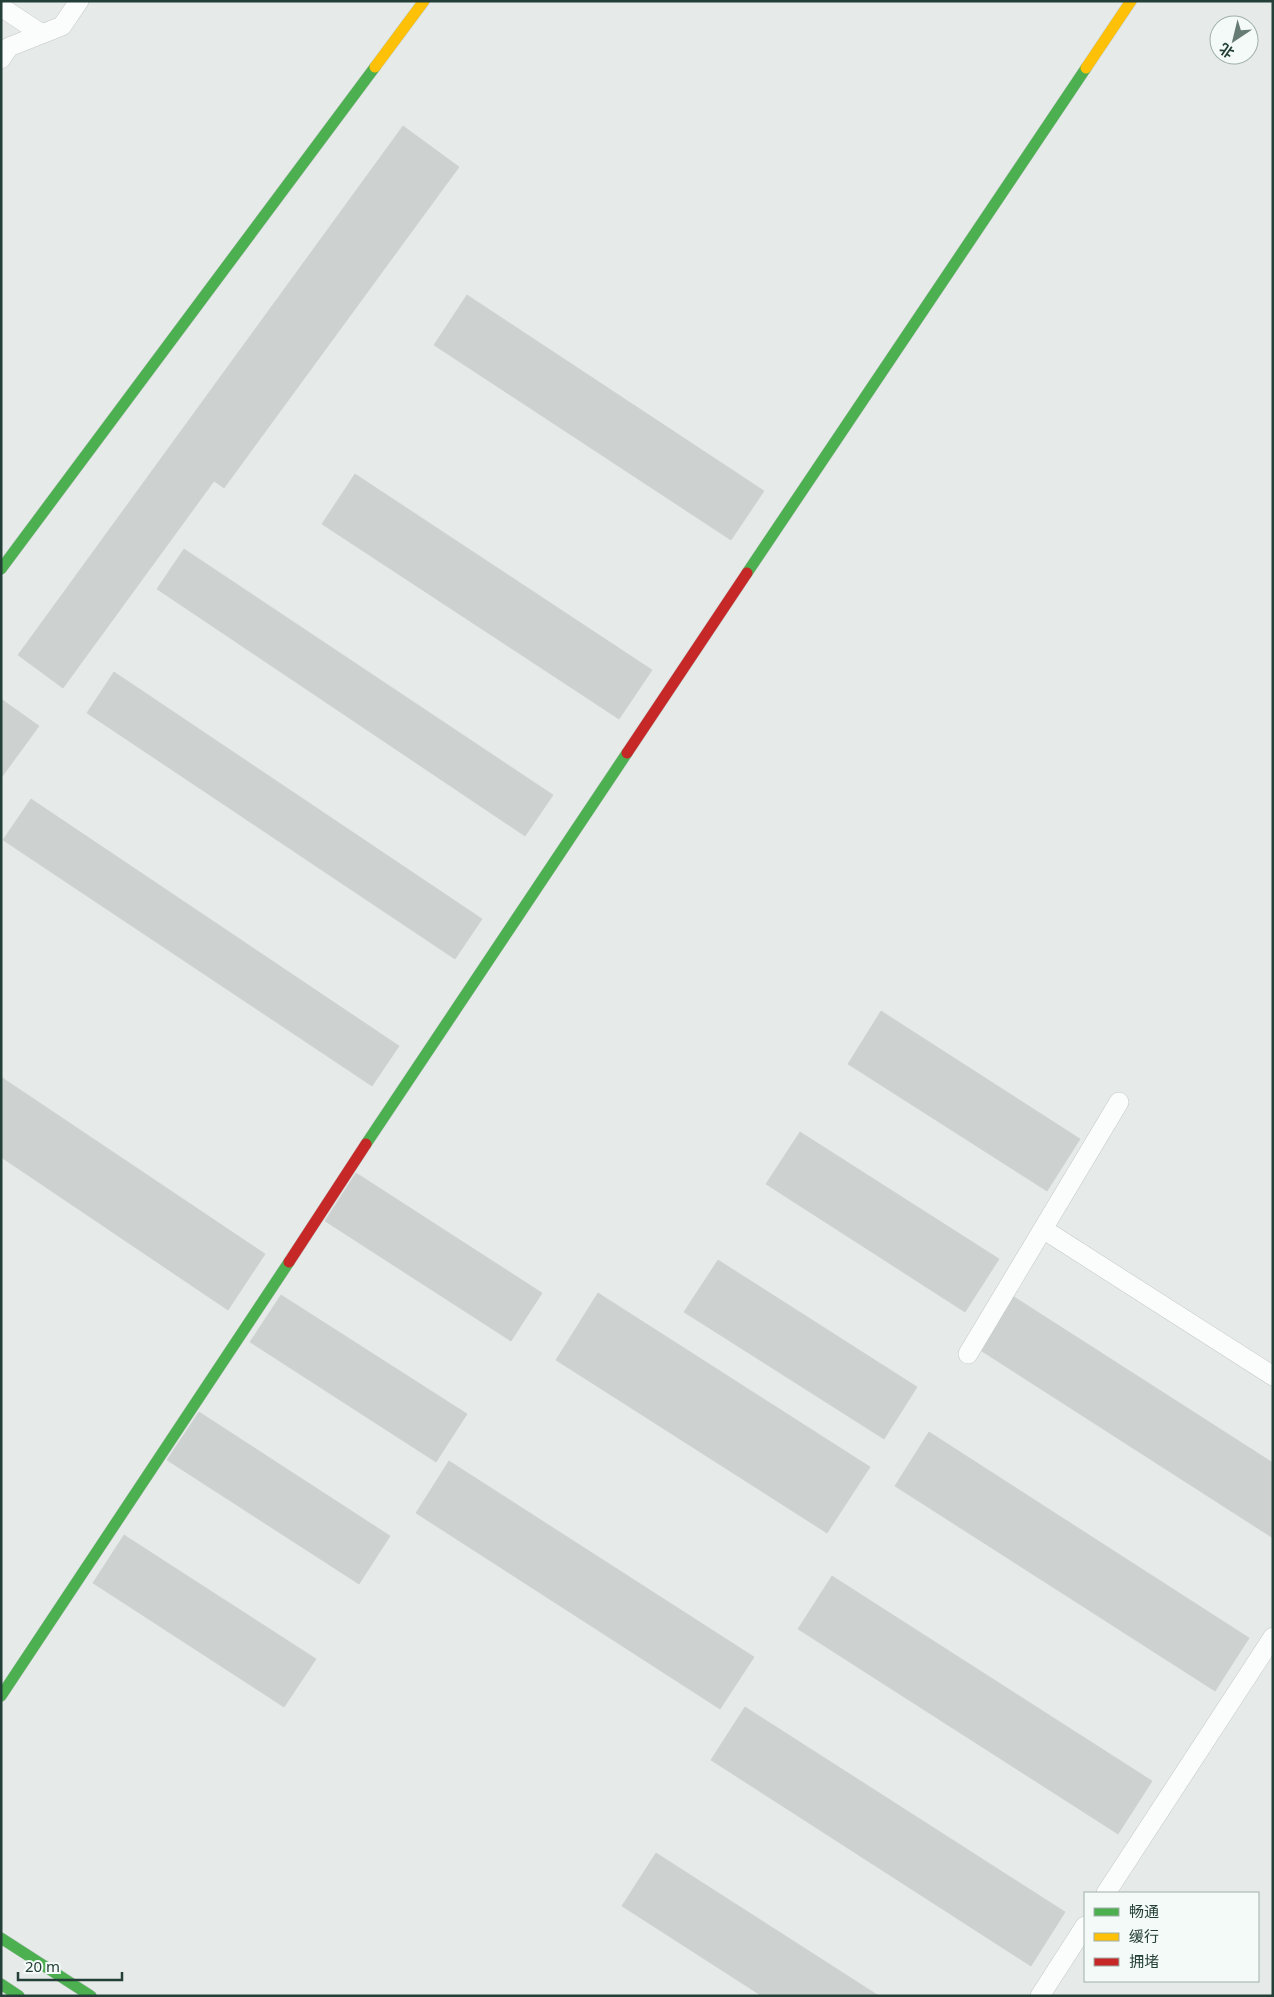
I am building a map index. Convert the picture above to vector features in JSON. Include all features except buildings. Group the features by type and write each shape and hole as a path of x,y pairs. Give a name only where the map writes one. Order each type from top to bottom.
{"street":[{"path":"1,569 424,1"},
{"path":"1,1696 530,897 1131,1"},
{"path":"1,1938 91,1996"},
{"path":"1,1984 19,1996"}],"lane":[{"path":"1,59 9,47 62,26 79,1"},
{"path":"1,7 42,34"},
{"path":"968,1354 1119,1102"},
{"path":"1043,1229 1273,1376"},
{"path":"1107,1892 1273,1637"},
{"path":"1040,1996 1084,1928"}],"traffic: fast":[{"path":"1,569 375,67"},
{"path":"747,573 1086,68"},
{"path":"366,1144 627,753"},
{"path":"1,1696 289,1262"},
{"path":"1,1938 91,1996"},
{"path":"1,1984 19,1996"}],"traffic: slow":[{"path":"375,67 424,1"},
{"path":"1086,68 1131,1"}],"traffic: jam":[{"path":"627,753 747,573"},
{"path":"289,1262 366,1144"}]}
